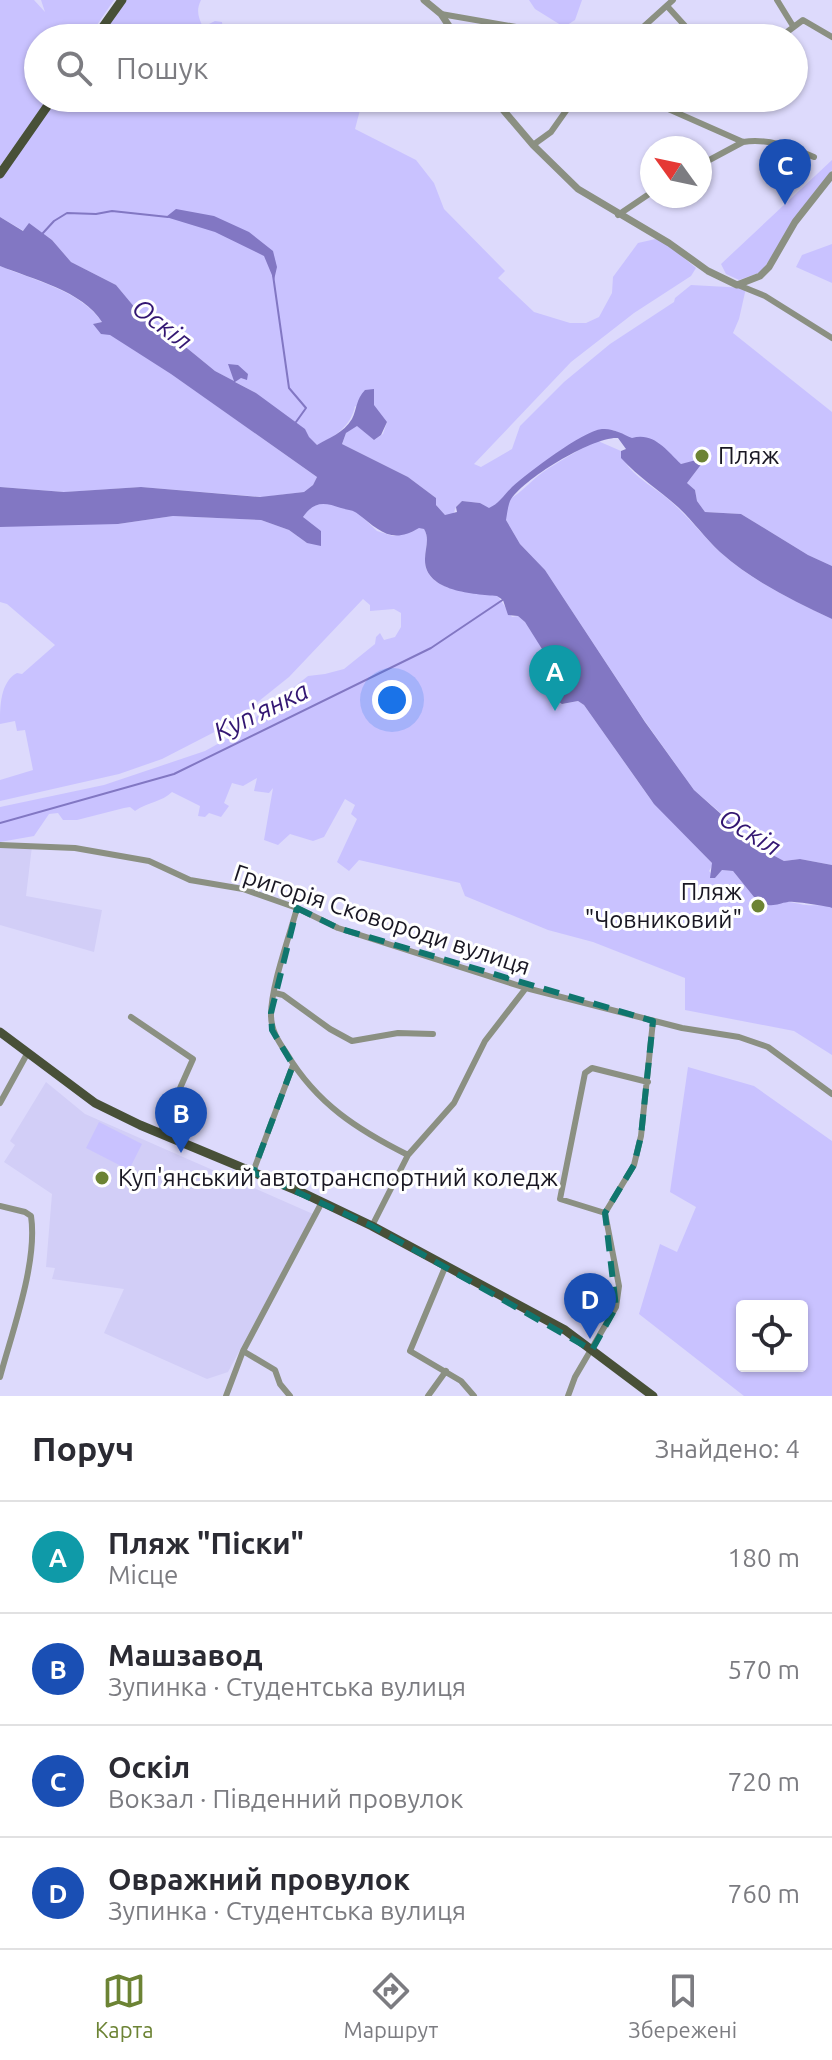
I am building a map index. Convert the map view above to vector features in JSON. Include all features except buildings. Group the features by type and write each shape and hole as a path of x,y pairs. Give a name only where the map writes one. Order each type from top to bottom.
{"main road":[{"path":"105,24 122,0"},
{"path":"0,174 43,112"},
{"path":"0,1032 95,1103 372,1226 565,1330 653,1396"}],"street":[{"path":"424,0 448,24"},
{"path":"647,24 673,0"},
{"path":"777,0 792,24"},
{"path":"667,6 683,24"},
{"path":"441,14 499,24"},
{"path":"796,24 803,20 832,37"},
{"path":"505,112 578,189 669,243 725,281 765,296 832,338"},
{"path":"533,145 551,132 565,112"},
{"path":"675,112 743,142"},
{"path":"712,159 743,142 758,140 785,145 814,157"},
{"path":"737,285 760,276 769,267 795,222 832,175"},
{"path":"618,215 640,200"},
{"name":"Григорія Сковороди вулиця","path":"0,845 75,848 149,861 190,880 243,889 297,908 338,928 526,988 653,1021 739,1037 768,1047 832,1094"},
{"path":"297,908 275,993 272,1030 293,1065 325,1104 380,1141 408,1155"},
{"path":"372,1226 408,1155 454,1103 485,1041 526,988"},
{"path":"275,993 283,995 352,1041 398,1033 433,1034"},
{"path":"131,1017 193,1059 160,1133"},
{"path":"568,1396 575,1377 616,1307 619,1286 605,1213 634,1165 641,1136 653,1021"},
{"path":"0,1103 27,1054"},
{"path":"253,1172 293,1065"},
{"path":"605,1213 560,1199 585,1073 592,1068 648,1082"},
{"path":"226,1396 243,1351 322,1202"},
{"path":"0,1206 25,1212 31,1216 32,1226 31,1255 0,1377"},
{"path":"446,1265 410,1351 461,1381 474,1396"},
{"path":"243,1351 275,1370 280,1384 290,1396"},
{"path":"428,1396 446,1371"}],"highlighted area":[{"path":"297,908 338,928 653,1021 641,1136 634,1165 605,1213 616,1307 592,1350 372,1226 253,1172 293,1065 272,1030 271,1013"}],"shaded area":[{"path":"0,0 34,0 45,12 41,0 114,0 98,24 24,24 24,112 38,112 0,166"},
{"path":"124,0 201,0 198,14 202,24 108,24"},
{"path":"529,0 582,0 575,20 569,24 559,24 535,9"},
{"path":"46,112 359,112 355,129 416,160 434,183 444,209 505,271 498,278 534,312 570,323 586,323 599,317 612,293 613,277 638,243 660,238 696,268 691,276 634,313 571,362 474,464 481,467 512,449 520,426 564,382 610,344 674,302 691,285 746,288 733,333 832,412 832,566 741,514 705,512 697,501 695,490 687,483 703,462 681,464 613,430 536,469 497,504 512,498 542,472 598,441 621,451 633,472 675,505 732,562 774,590 832,619 832,865 800,859 784,861 765,851 694,790 545,570 520,544 506,520 480,503 462,501 453,515 445,515 436,505 436,498 408,477 342,444 346,433 357,425 374,440 383,434 387,422 355,406 341,430 317,445 256,393 215,371 171,335 151,327 116,285 71,262 52,240 30,224 24,231 0,217 0,179"},
{"path":"832,160 832,170 761,272 739,280 726,274 721,264"},
{"path":"176,209 214,216 249,232 273,251 277,267 274,280 264,256 215,232 166,217"},
{"path":"0,217 23,231 29,223 52,240 71,262 116,285 151,327 171,335 215,371 234,381 228,364 238,365 248,374 247,380 241,378 235,382 256,393 305,429 317,445 345,428 362,393 374,389 374,405 387,422 381,435 374,440 357,426 346,433 342,444 408,477 436,498 436,505 445,515 457,512 456,507 462,501 480,503 489,508 493,506 512,487 569,445 593,431 610,429 632,438 653,440 681,464 700,459 703,462 687,483 695,490 697,501 705,512 741,514 832,566 832,619 788,597 733,563 678,507 621,458 621,451 626,449 618,438 576,451 543,471 510,501 506,520 520,544 545,570 645,722 694,790 758,847 784,861 800,859 832,865 832,908 791,902 768,905 754,897 733,871 722,870 715,878 710,878 712,863 654,804 584,705 578,701 559,702 559,676 525,622 518,616 508,615 503,600 497,596 452,589 433,578 427,570 424,529 393,535 379,530 354,512 324,504 311,508 303,517 321,531 321,546 307,543 289,530 261,520 173,516 118,524 0,527 0,487 64,492 141,487 260,497 304,492 317,477 171,374 110,335 101,334 93,324 102,322 83,302 56,287 0,266"},
{"path":"832,244 832,283 796,267 802,255"},
{"path":"0,266 82,302 102,322 94,324 170,373 317,477 313,485 304,492 263,497 141,487 65,492 0,487"},
{"path":"324,502 356,511 377,531 393,536 412,532 419,527 424,529 427,540 425,559 433,579 452,589 497,595 512,617 518,616 525,622 560,676 556,698 563,704 578,701 584,705 651,800 713,864 709,871 715,878 722,870 733,871 754,897 832,908 832,1055 794,1031 685,1010 685,978 593,942 548,930 465,896 460,883 359,860 349,871 337,862 357,819 351,814 355,805 345,799 324,837 313,841 290,834 278,845 264,840 273,788 269,793 254,791 257,778 243,786 232,783 224,803 229,806 221,817 209,813 205,817 198,816 200,806 172,792 135,811 130,807 77,820 63,820 58,813 49,814 34,836 0,842 0,807 104,785 205,751 232,736 308,676 344,669 375,644 380,633 384,640 395,637 401,627 401,613 394,609 370,611 370,605 363,599 289,677 230,724 162,759 119,774 0,801 0,780 33,770 25,730 17,731 15,721 0,724 4,689 11,677 22,674 55,645 7,604 0,602 0,527 49,523 118,524 173,516 261,520 289,530 307,543 303,517 309,508"},
{"path":"0,845 32,846 26,896 102,910 94,952 0,925"},
{"path":"688,1067 754,1086 832,1141 832,1396 744,1396 639,1314 660,1244 677,1252 696,1207 670,1192"},
{"path":"46,1082 85,1114 313,1214 228,1372 207,1379 104,1333 124,1289 52,1279 55,1268 46,1267 52,1194 4,1162 15,1145 10,1141"},
{"path":"99,1122 142,1144 129,1170 86,1148"}],"waterway":[{"path":"43,233 67,213 112,211 168,217"},
{"path":"273,275 289,388 306,408 296,422"},
{"name":"Куп'янка","path":"0,823 174,774 431,648 504,599"}],"place":[{"name":"Оскіл","path":"785,205"},
{"name":"Пляж","path":"702,456"},
{"name":"Пляж \"Піски\"","path":"555,711"},
{"name":"Пляж \"Човниковий\"","path":"758,906"},
{"name":"Машзавод","path":"181,1153"},
{"name":"Куп'янський автотранспортний коледж","path":"102,1178"},
{"name":"Овражний провулок","path":"590,1339"}]}
